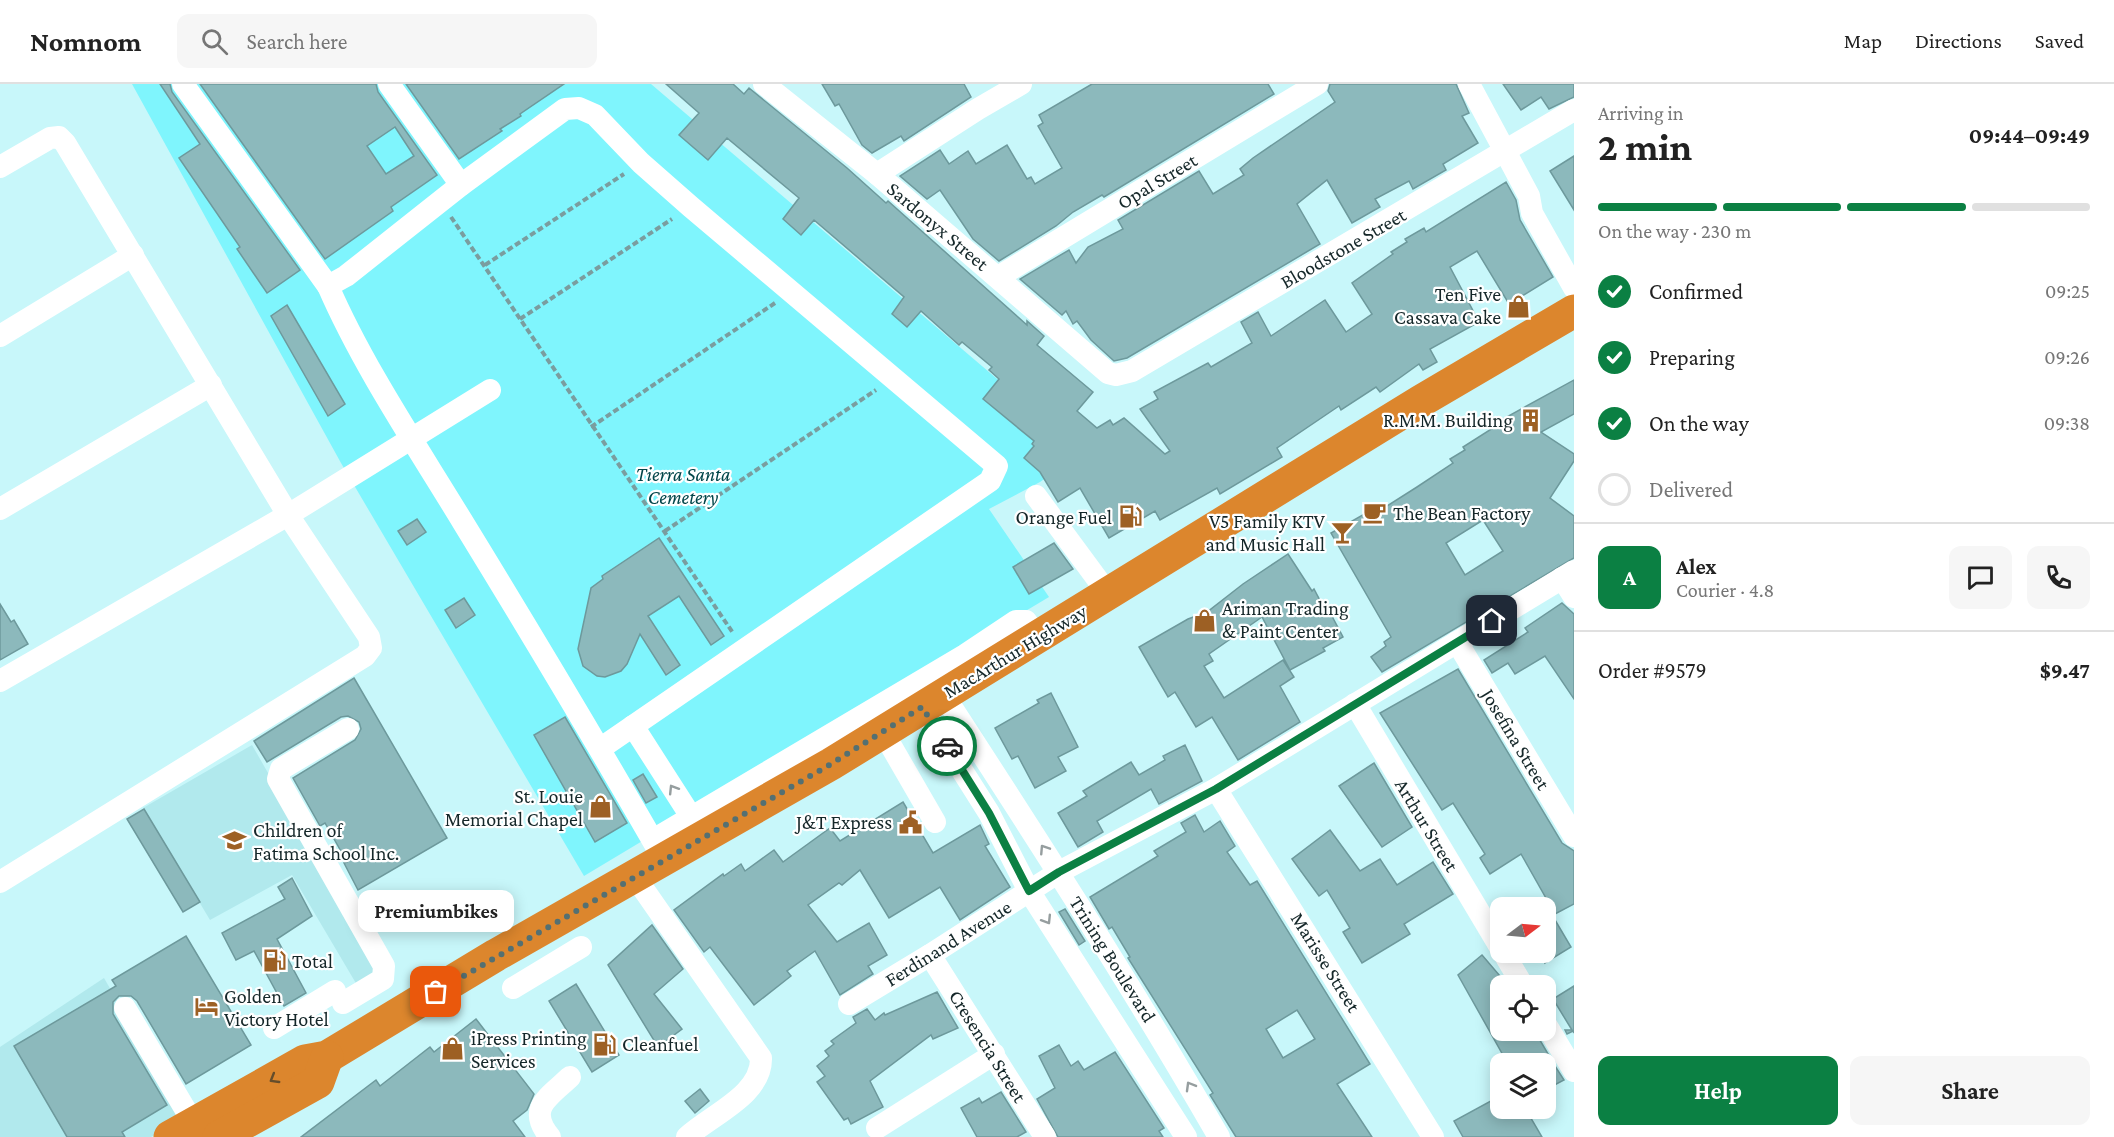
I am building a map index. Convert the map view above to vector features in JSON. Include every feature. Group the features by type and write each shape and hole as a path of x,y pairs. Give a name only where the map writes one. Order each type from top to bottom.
{"highway":[{"name":"MacArthur Highway","path":"194,1132 305,1061 327,1057 496,955 635,877 658,850 824,752 1037,637 1109,595 1411,407 1574,311"}],"street":[{"path":"183,84 328,286 341,316 411,438 601,748 658,850"},
{"path":"389,84 461,185"},
{"name":"Sardonyx Street","path":"764,84 877,174 1108,373"},
{"path":"877,174 1021,84"},
{"name":"Opal Street","path":"998,278 1317,84"},
{"path":"1469,84 1529,196 1532,213 1574,288"},
{"path":"328,286 346,276 440,201 565,109 588,110 641,163 691,207 892,380 995,462 997,470 994,476 745,651 601,748"},
{"name":"Bloodstone Street","path":"1108,373 1116,375 1132,371 1505,153 1574,110"},
{"path":"0,167 50,138 59,137 65,143 288,515 369,637 371,648 365,656 0,882"},
{"path":"1529,196 1542,207 1574,262"},
{"path":"0,336 133,255"},
{"path":"0,509 211,385"},
{"path":"0,681 288,515 490,390"},
{"path":"1036,496 1109,595"},
{"name":"Ferdinand Avenue","path":"849,1004 1059,872 1216,789 1457,642 1570,582"},
{"name":"Josefina Street","path":"1457,642 1574,836"},
{"path":"914,704 935,822"},
{"name":"Trining Boulevard","path":"914,704 1059,872 1170,1052 1219,1137"},
{"name":"Trining Boulevard","path":"914,704 989,813 1029,891 1186,1137"},
{"name":"Arthur Street","path":"1355,704 1490,930"},
{"path":"633,726 697,827"},
{"path":"274,1028 383,979 384,966 278,779 280,769 348,729"},
{"name":"Marisse Street","path":"1216,789 1433,1137"},
{"path":"635,877 761,1058 761,1070 754,1085 687,1137"},
{"path":"513,988 581,946"},
{"name":"Cresencia Street","path":"930,955 1045,1137"},
{"path":"125,1008 194,1132"},
{"path":"1556,1041 1574,1071"},
{"path":"1143,1068 1170,1052"},
{"path":"877,1128 994,1054"},
{"path":"550,1137 543,1129 539,1115 541,1103 570,1077"}],"path":[{"path":"485,265 641,163"},
{"path":"440,201 485,265 591,427 665,531 745,651"},
{"path":"520,319 691,207"},
{"path":"591,427 792,292"},
{"path":"665,531 892,380"}],"shaded area":[{"name":"Children of Fatima School Inc.","path":"252,745 381,970 357,985 292,875 210,920 143,808"},
{"path":"104,978 184,1117 151,1137 0,1137 0,1047"}],"green space":[{"name":"Tierra Santa Cemetery","path":"132,84 651,84 1083,452 1040,482 989,509 1049,597 584,876 341,463"}],"building":[{"path":"160,84 170,84 172,92 300,270 267,293 237,249 240,247 179,158 200,144"},
{"path":"200,84 376,84 378,92 437,175 391,207 393,211 325,259","holes":["395,127 414,156 386,174 367,146"]},
{"path":"406,84 564,84 500,129 502,131 459,159"},
{"path":"666,84 733,84 744,94 749,88 886,203 888,201 1027,325 1027,321 1044,336 1037,345 1093,392 1077,411 1097,428 1110,420 1113,425 1124,418 1165,454 1170,451 1140,409 1158,399 1154,392 1208,363 1211,367 1252,343 1241,322 1258,312 1271,336 1325,300 1346,332 1372,314 1352,283 1393,254 1391,252 1407,242 1405,239 1424,228 1426,232 1506,182 1516,200 1520,220 1553,277 1509,304 1477,251 1450,267 1479,322 1430,349 1437,362 1423,370 1419,364 1380,392 1376,387 1341,410 1339,406 1277,448 1282,457 1220,494 1217,488 1160,520 1155,511 1109,538 1080,488 1058,502 1040,472 1024,458 1034,446 1032,444 1034,441 983,399 999,379 989,370 992,367 962,342 959,345 921,311 907,327 892,314 904,297 814,220 801,235 783,219 799,198 727,138 708,160 679,135 699,113"},
{"path":"822,84 964,84 971,97 904,141 901,136 872,153 862,145 839,104 835,106"},
{"path":"1092,84 1268,84 1274,94 1104,197 1102,195 1073,212 1056,226 999,261 973,239 940,190 927,199 900,176 940,150 949,164 968,151 976,164 1007,145 1027,179 1031,177 1035,184 1062,168 1038,126 1043,123 1039,115"},
{"path":"1330,84 1456,84 1469,113 1462,116 1478,143 1443,164 1446,170 1413,189 1409,181 1375,199 1380,207 1352,223 1327,180 1297,204 1320,244 1127,358 1114,361 1091,340 1077,321 1073,324 1066,311 1062,315 1020,279 1069,250 1076,263 1088,247 1123,229 1118,220 1199,171 1213,194 1244,175 1240,169 1253,158 1335,102 1328,91"},
{"path":"1503,84 1574,84 1574,97 1549,109 1541,97 1521,110"},
{"path":"1574,156 1574,210 1550,171"},
{"path":"287,305 345,404 328,416 271,316"},
{"path":"1574,380 1574,414 1541,432 1574,454 1574,461 1550,498 1574,516 1574,558 1382,672 1371,657 1386,646 1384,642 1391,637 1331,533 1382,504 1384,508 1417,487 1453,463 1450,459 1465,450 1463,447 1504,421 1503,419","holes":["1483,520 1503,551 1465,575 1446,543"]},
{"path":"417,519 426,532 407,545 398,531"},
{"path":"659,538 724,636 711,645 679,596 648,616 680,665 666,675 640,634 627,664 621,671 605,677 597,676 583,666 578,649 591,588 603,579 602,576"},
{"path":"1054,543 1073,569 1029,594 1013,567"},
{"path":"1288,554 1312,591 1314,589 1324,608 1327,607 1343,637 1323,648 1325,651 1290,670 1262,617 1209,654 1213,661 1204,666 1224,698 1283,660 1294,677 1280,686 1300,722 1238,760 1212,717 1196,727 1175,692 1168,697 1139,647 1188,619 1207,612 1243,584"},
{"path":"464,598 475,615 456,628 445,610"},
{"path":"1562,603 1574,614 1574,699 1545,656 1515,674 1508,663 1492,673 1484,660 1528,632 1525,628"},
{"path":"0,604 11,622 14,620 28,644 0,660"},
{"path":"1458,669 1562,843 1574,851 1574,904 1556,913 1556,897 1545,897 1521,854 1490,874 1480,858 1485,854 1453,803 1442,810 1380,713"},
{"path":"354,678 447,838 358,890 344,863 347,862 325,823 320,826 293,778 355,740 361,729 359,722 348,716 341,717 267,762 254,741"},
{"path":"1051,693 1078,747 1058,757 1066,771 1035,788 1018,756 1012,759 995,728 1039,703 1037,700"},
{"path":"565,717 627,823 595,842 534,735"},
{"path":"1185,745 1202,781 1159,804 1151,789 1097,821 1103,832 1078,847 1058,813 1087,796 1083,791 1131,762 1139,775 1165,760 1163,756"},
{"path":"1374,763 1412,827 1382,847 1339,786"},
{"path":"643,774 657,797 646,803 633,780"},
{"path":"903,802 933,853 980,825 989,844 985,846 1010,887 960,920 940,887 889,918 860,870 842,885 839,883 808,905 837,942 869,923 887,955 868,966 873,974 840,995 815,951 787,971 791,976 754,1005 710,947 704,952 674,910 723,874 724,876 741,864 745,871 774,850 783,862 830,828 840,841"},
{"path":"144,809 200,902 183,912 127,819"},
{"path":"1195,815 1204,832 1220,821 1235,846 1227,852 1250,885 1257,881 1370,1064 1337,1084 1372,1137 1236,1137 1210,1095 1213,1093 1128,958 1130,957 1112,927 1109,929 1090,897 1158,856 1154,851 1186,832 1181,823","holes":["1297,1010 1315,1039 1283,1058 1266,1029"]},
{"path":"1330,830 1360,871 1380,859 1397,885 1433,862 1453,894 1404,924 1410,934 1362,963 1343,932 1350,928 1327,890 1319,896 1292,859"},
{"path":"292,878 312,916 277,939 306,993 284,1006 254,951 236,960 222,933 285,899 278,887"},
{"path":"1065,909 1085,941 1079,945 1059,912"},
{"path":"1556,922 1571,947 1556,956"},
{"path":"652,925 683,969 654,994 682,1029 658,1047 608,965"},
{"path":"186,936 251,1045 186,1084 137,1001 131,996 119,996 113,1002 113,1014 167,1105 122,1132 125,1137 67,1137 14,1046 116,986 112,980"},
{"path":"1482,955 1499,975 1490,975 1490,1032 1458,975"},
{"path":"576,984 619,1055 592,1072 549,1001"},
{"path":"1574,986 1574,1033 1573,1031 1567,1034 1565,1030 1572,1030 1556,1004 1556,997"},
{"path":"937,992 958,1028 933,1039 931,1035 870,1081 883,1107 851,1124 848,1118 844,1120 817,1082 825,1076 817,1066 829,1056 825,1051 834,1044 831,1041 856,1023 853,1017 867,1009 875,1020 884,1013 885,1015"},
{"path":"476,1019 534,1094 527,1110 513,1121 525,1137 301,1137 376,1080 380,1086 430,1047 434,1052"},
{"path":"1495,1041 1540,1041 1548,1053 1502,1053"},
{"path":"1059,1045 1071,1066 1078,1061 1084,1070 1115,1052 1164,1128 1159,1131 1163,1137 1058,1137 1037,1099 1055,1088 1039,1056"},
{"path":"1556,1068 1564,1080 1556,1084"},
{"path":"700,1089 709,1101 695,1113 685,1101"},
{"path":"1001,1092 1026,1132 1017,1137 977,1137 961,1108 979,1098 982,1103"},
{"path":"1490,1101 1490,1119 1531,1119 1542,1137 1463,1137 1454,1121"}],"way so far":[{"path":"436,992 496,955 831,764 922,707 947,746"}],"place":[{"name":"Ten Five Cassava Cake","path":"1519,306"},
{"name":"R.M.M. Building","path":"1531,420"},
{"name":"The Bean Factory","path":"1375,513"},
{"name":"Orange Fuel","path":"1130,517"},
{"name":"V5 Family KTV and Music Hall","path":"1343,533"},
{"name":"Ariman Trading & Paint Center","path":"1204,620"},
{"name":"St. Louie Memorial Chapel","path":"601,807"},
{"name":"J&T Express","path":"910,822"},
{"name":"Children of Fatima School Inc.","path":"235,841"},
{"name":"Total","path":"274,961"},
{"name":"Premiumbikes","path":"436,992"},
{"name":"Golden Victory Hotel","path":"206,1007"},
{"name":"Cleanfuel","path":"604,1044"},
{"name":"iPress Printing Services","path":"453,1049"}],"route":[{"path":"947,746 989,813 1029,891 1059,872 1216,789 1492,621"}]}
